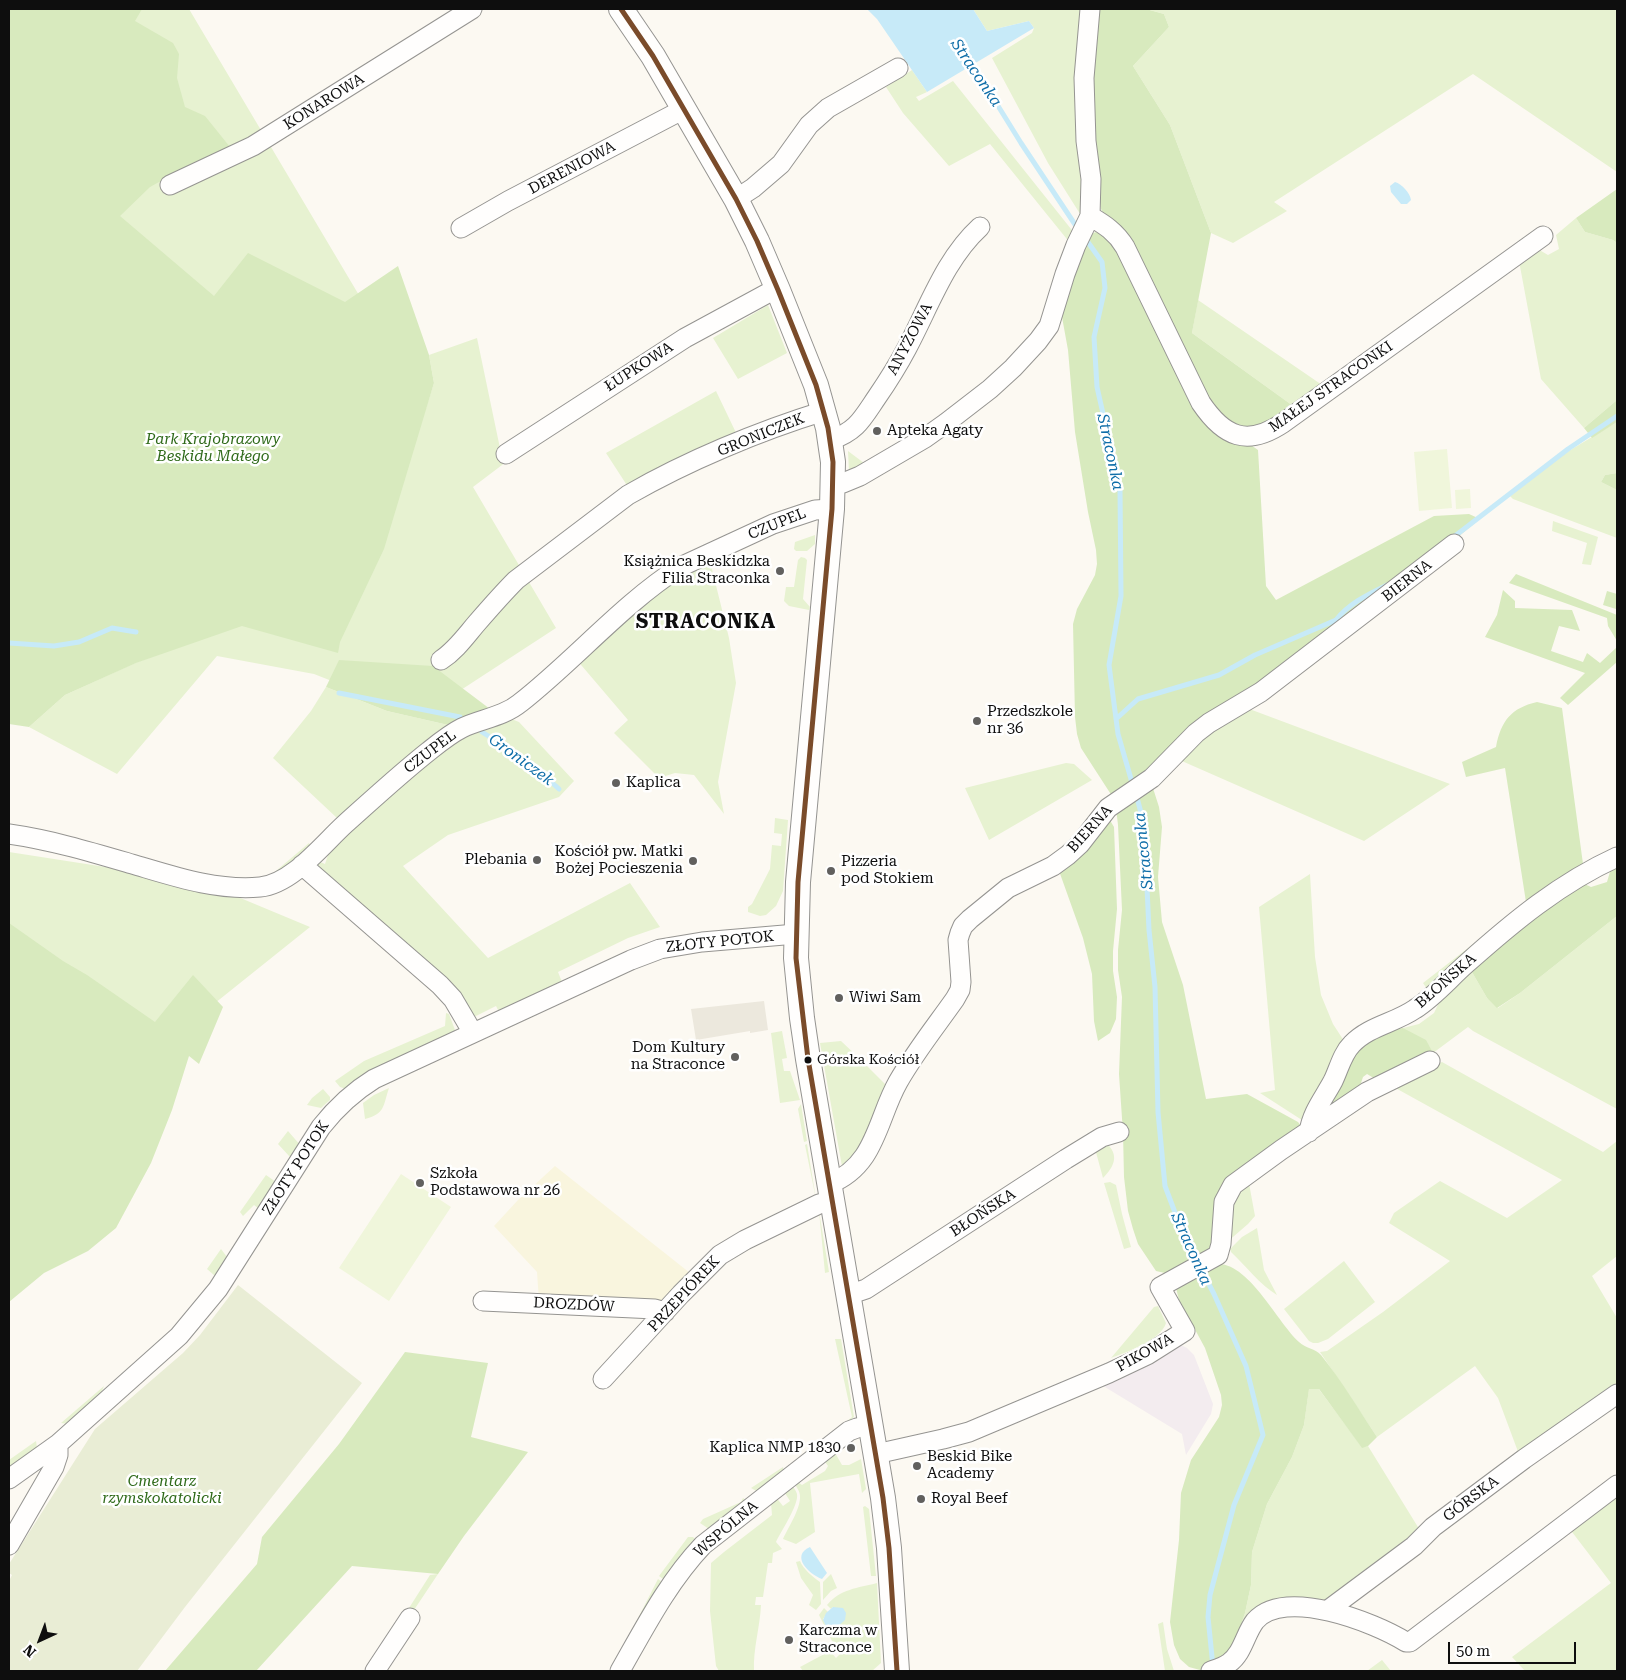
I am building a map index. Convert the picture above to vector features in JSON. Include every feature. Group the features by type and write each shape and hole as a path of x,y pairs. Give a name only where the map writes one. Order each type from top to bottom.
{"street":[{"name":"KONAROWA","path":"170,185 254,146 472,9"},
{"path":"621,9 653,56 736,199 757,241 816,385 831,440 832,509 798,882 796,934 798,980 802,1018 883,1498 889,1548 897,1671"},
{"path":"833,484 843,483 860,476 925,438 967,407 1013,368 1050,326 1059,292 1076,246 1089,220 1091,179 1086,141 1084,78 1090,9"},
{"path":"736,199 776,169 789,154 809,124 828,108 898,68"},
{"name":"DERENIOWA","path":"461,228 508,201 684,109"},
{"name":"MAŁEJ STRACONKI","path":"1089,220 1111,229 1125,246 1208,414 1223,428 1232,433 1250,437 1261,435 1283,423 1543,236"},
{"name":"ANYŻOWA","path":"831,440 844,436 859,424 903,356 947,270 966,242 980,227"},
{"name":"ŁUPKOWA","path":"506,454 685,338 768,293 778,290"},
{"name":"GRONICZEK","path":"440,660 454,650 516,580 628,495 710,454 824,411"},
{"name":"CZUPEL","path":"9,834 36,838 77,848 168,875 209,884 228,887 268,886 302,865 394,780 428,752 461,729 506,712 517,705 668,574 772,524 815,510 832,509"},
{"name":"BIERNA","path":"831,1192 839,1180 850,1173 866,1156 898,1082 921,1046 956,999 961,982 958,940 963,926 1008,888 1053,866 1068,855 1080,844 1112,804 1152,778 1208,723 1262,692 1454,544"},
{"name":"BŁOŃSKA","path":"1309,1132 1310,1121 1331,1084 1345,1052 1359,1037 1414,1010 1429,999 1446,981 1494,939 1560,888 1589,870 1617,857"},
{"path":"302,865 440,985 453,999 473,1033"},
{"name":"ZŁOTY POTOK","path":"9,1479 58,1444 180,1336 218,1289 320,1127 359,1088 374,1079 631,960 660,949 702,942 796,934"},
{"name":"PIKOWA","path":"876,1454 943,1440 969,1432 1147,1355 1184,1330 1160,1287 1218,1255 1221,1244 1224,1202 1233,1185 1367,1092 1430,1061"},
{"name":"BŁOŃSKA","path":"848,1295 866,1289 1066,1159 1102,1138 1119,1132"},
{"name":"PRZEPIÓREK","path":"603,1379 711,1263 730,1248 819,1204 831,1192"},
{"name":"DROZDÓW","path":"483,1301 655,1309 665,1312"},
{"name":"GÓRSKA","path":"1328,1610 1414,1546 1434,1528 1524,1459 1617,1394"},
{"name":"WSPÓLNA","path":"620,1671 670,1586 703,1545 849,1431 870,1425"},
{"path":"9,1545 54,1467 58,1455 58,1444"},
{"path":"1218,1669 1231,1662 1255,1621 1268,1611 1288,1606 1328,1610 1378,1627 1406,1642 1410,1642 1617,1485"},
{"path":"375,1671 410,1618"}],"shaded area":[{"path":"764,1001 768,1030 696,1040 691,1009"},
{"path":"555,1166 690,1273 663,1304 539,1301 537,1272 494,1226 518,1200"},
{"path":"1179,1344 1187,1348 1194,1355 1213,1404 1211,1414 1186,1455 1182,1434 1100,1384"}],"green space":[{"name":"Park Krajobrazowy Beskidu Małego","path":"9,9 189,9 426,408 434,383 429,355 477,338 501,453 506,462 473,487 556,628 421,716 314,674 217,656 117,774 29,727 65,695 135,663 165,652"},
{"name":"Park Krajobrazowy Beskidu Małego","path":"9,9 142,9 135,21 173,43 179,54 177,78 185,107 205,116 234,152 170,182 159,182 150,187 120,216 214,296 248,253 345,302 398,266 429,355 434,383 384,549 340,642 338,653 242,626 136,663 65,695 29,727 9,724"},
{"path":"973,9 1084,9 1086,205 1082,217 1048,163 992,58 1032,33 1034,28 1029,21 987,31"},
{"path":"1100,9 1146,9 1164,14 1169,27 1133,66 1170,125 1211,233 1192,333 1296,408 1258,431 1220,420 1101,209 1095,165 1091,71 1097,12"},
{"path":"1146,9 1617,9 1617,172 1473,74 1274,202 1287,211 1233,243 1211,233 1170,125 1133,66 1169,27 1164,14"},
{"path":"912,70 927,92 916,97 919,101 953,81 1075,234 1070,243 990,144 949,166 903,113 886,87"},
{"path":"1617,189 1617,243 1613,240 1585,232 1576,218"},
{"path":"1576,218 1585,232 1613,240 1617,243 1617,400 1584,428 1541,379 1519,261 1536,248 1548,255 1559,249 1556,235"},
{"path":"1096,232 1104,235 1114,243 1198,408 1258,450 1266,586 1276,600 1434,516 1469,514 1480,519 1431,559 1163,761 1112,796 1081,748 1075,717 1073,624 1077,609 1095,575 1097,564 1075,432 1068,350 1062,317 1064,306 1089,235"},
{"path":"1198,300 1325,387 1296,408 1192,333"},
{"path":"768,305 787,353 738,379 713,338"},
{"path":"716,391 739,439 630,490 606,453"},
{"path":"1617,400 1617,422 1592,438 1584,428"},
{"path":"1617,422 1617,473 1605,475 1601,482 1617,490 1617,538 1513,499 1510,496 1562,455"},
{"path":"1447,449 1452,508 1419,511 1414,452"},
{"path":"848,451 864,463 849,472"},
{"path":"1617,473 1617,490 1601,482 1605,475"},
{"path":"1470,489 1471,508 1456,509 1455,490"},
{"path":"1553,521 1598,537 1591,565 1582,564 1587,543 1552,531"},
{"path":"815,535 815,544 807,551 796,551 794,549 795,542"},
{"path":"709,557 729,638 736,683 718,782 724,814 694,775 675,773 659,778 614,733 628,720 576,659 627,612"},
{"path":"801,557 807,560 803,599 810,607 809,610 789,606 784,601 786,587 794,587 798,560"},
{"path":"1516,574 1617,615 1617,641 1608,626 1607,618 1509,583"},
{"path":"1503,590 1515,601 1515,608 1572,610 1580,631 1559,626 1551,651 1583,662 1587,653 1600,663 1617,647 1617,662 1568,705 1560,698 1585,673 1485,637 1497,615"},
{"path":"1607,591 1617,594 1616,609 1603,605"},
{"path":"339,660 433,666 494,712 457,727 387,711 326,687"},
{"path":"326,687 387,711 457,727 328,832 324,830 337,818 273,758 311,711"},
{"path":"1537,702 1562,708 1583,864 1526,902 1505,768 1466,777 1462,762 1496,747 1504,723 1509,717 1520,708"},
{"path":"1244,707 1450,784 1364,841 1175,758"},
{"path":"509,718 519,722 574,781 559,797 448,835 403,866 488,958 630,883 660,927 628,938 558,972 562,982 499,1012 496,1006 474,1017 316,868 316,863 318,861 325,864 329,852 340,843 341,836 449,743"},
{"path":"1066,763 1074,764 1092,780 989,840 965,788"},
{"path":"1152,785 1159,807 1162,827 1158,877 1162,922 1183,985 1206,1099 1247,1094 1298,1122 1301,1126 1241,1174 1217,1225 1210,1248 1200,1257 1165,1273 1156,1271 1138,1244 1128,1211 1124,1177 1119,1074 1122,997 1118,970 1118,950 1122,910 1116,808"},
{"path":"1108,817 1114,827 1117,909 1113,971 1117,997 1116,1019 1110,1033 1098,1041 1094,1021 1092,974 1083,938 1058,868"},
{"path":"775,818 788,820 783,891 776,906 766,915 760,916 748,912 748,907 752,904 770,869 772,845 781,846 782,834 774,833"},
{"path":"309,843 312,849 284,872 270,876"},
{"path":"9,852 202,882 310,927 9,1168"},
{"path":"1617,863 1617,916 1520,993 1497,1008 1487,998 1469,967 1580,882 1591,887 1607,882 1612,865"},
{"path":"1310,874 1315,957 1321,995 1333,1024 1346,1044 1305,1122 1260,1093 1275,1090 1259,907"},
{"path":"1617,916 1617,1109 1468,1027 1433,1053 1403,1028 1419,1024 1434,1013 1443,994 1469,967 1487,998 1498,1008 1520,993"},
{"path":"9,923 155,1022 193,975 223,1007 199,1064 189,1056 172,1110 151,1163 116,1228 88,1251 44,1273 9,1302"},
{"path":"1486,934 1427,989 1423,983"},
{"path":"446,1013 449,1014 455,1030 452,1033 346,1089 340,1087 335,1081 364,1061 445,1026"},
{"path":"1403,1028 1426,1040 1433,1053 1377,1080 1367,1074 1363,1077 1360,1086 1320,1119 1350,1052 1389,1030"},
{"path":"782,1031 787,1058 782,1059 784,1071 790,1071 800,1100 780,1103 771,1033"},
{"path":"841,1041 890,1089 869,1139 843,1172 820,1043"},
{"path":"1442,1062 1603,1152 1617,1141 1617,1256 1592,1276 1617,1318 1617,1389 1520,1457 1498,1398 1475,1366 1377,1437 1320,1352 1327,1351 1383,1312 1450,1261 1389,1223 1394,1213 1440,1181 1507,1218 1562,1180 1390,1085 1411,1074"},
{"path":"389,1088 380,1112 365,1119 363,1103"},
{"path":"323,1089 330,1097 330,1100 321,1108 307,1105 312,1098"},
{"path":"801,1104 807,1141 804,1142 798,1109"},
{"path":"288,1131 301,1146 295,1157 290,1157 278,1144"},
{"path":"1106,1143 1113,1152 1114,1161 1110,1170 1103,1178 1094,1145"},
{"path":"807,1144 816,1199 805,1145"},
{"path":"401,1174 451,1207 389,1301 339,1268"},
{"path":"266,1175 276,1182 259,1209 254,1205 243,1216 240,1212"},
{"path":"1248,1178 1255,1216 1226,1243 1228,1203"},
{"path":"1110,1182 1116,1185 1131,1247 1124,1249 1104,1183"},
{"path":"819,1211 829,1272 825,1273"},
{"path":"1257,1228 1264,1270 1277,1295 1259,1281 1230,1249 1242,1237"},
{"path":"221,1249 227,1257 215,1276 207,1269"},
{"path":"1344,1261 1375,1302 1328,1339 1313,1343 1309,1341 1284,1309"},
{"path":"1219,1264 1230,1267 1242,1274 1263,1296 1299,1342 1321,1355 1377,1437 1368,1446 1362,1448 1319,1389 1309,1389 1304,1425 1292,1457 1267,1504 1252,1552 1251,1585 1245,1613 1232,1651 1225,1660 1200,1670 1189,1667 1180,1659 1174,1645 1170,1622 1179,1540 1181,1493 1191,1460 1219,1417 1222,1405 1221,1395 1205,1348 1179,1300 1176,1288"},
{"name":"Cmentarz rzymskokatolicki","path":"238,1285 362,1383 185,1607 137,1671 9,1671 9,1581 12,1575 9,1573 9,1564 95,1429 183,1353 200,1335"},
{"path":"1158,1306 1166,1323 1158,1335 1143,1345 1111,1358 1154,1307"},
{"path":"835,1339 841,1339 854,1417 800,1460 852,1417"},
{"path":"405,1352 488,1363 471,1437 528,1452 464,1536 438,1574 352,1566 256,1671 165,1671 257,1564 262,1537 339,1444"},
{"path":"104,1386 100,1396 68,1424 61,1423"},
{"path":"1309,1388 1318,1388 1362,1447 1368,1446 1421,1532 1326,1604 1268,1603 1261,1607 1255,1611 1246,1623 1232,1651 1245,1613 1251,1585 1252,1552 1267,1504 1292,1457 1304,1425"},
{"path":"36,1441 37,1448 9,1468 9,1460"},
{"path":"834,1451 842,1465 849,1465 861,1459 866,1489 862,1493 859,1474 810,1483 815,1532 796,1544 783,1539 800,1501 798,1489 793,1482 795,1480 802,1485 825,1471 828,1466 823,1459"},
{"path":"783,1467 784,1473 760,1493 751,1488"},
{"path":"791,1484 797,1493 797,1499 793,1511 776,1542 782,1549 773,1553 772,1563 768,1563 763,1597 756,1597 755,1605 761,1605 754,1671 719,1671 716,1666 710,1611 711,1563 772,1515 771,1503 775,1496 783,1506 790,1501 783,1490"},
{"path":"1617,1491 1617,1671 1525,1671 1512,1657 1611,1583 1569,1528"},
{"path":"743,1498 747,1501 709,1529 700,1523 703,1519 741,1502"},
{"path":"865,1506 869,1509 876,1576 871,1576 863,1507"},
{"path":"688,1537 693,1537 696,1540 667,1582 659,1576"},
{"path":"800,1561 806,1570 820,1582 821,1604 816,1610 809,1605 813,1595 801,1578 796,1562"},
{"path":"438,1574 414,1610 409,1608 430,1575"},
{"path":"831,1574 837,1588 831,1591 823,1600 823,1582"},
{"path":"658,1579 665,1584 636,1628 633,1628"},
{"path":"877,1583 881,1663 872,1671 803,1671 800,1667 830,1651 836,1658 840,1654 834,1648 819,1615 824,1608 828,1612 823,1619 826,1626 836,1628 833,1607 831,1609 827,1605 844,1592"},
{"path":"1163,1622 1167,1649 1174,1671 1165,1671 1158,1624"},
{"path":"1382,1660 1391,1671 1367,1671"}],"water":[{"path":"867,9 973,9 987,31 1029,21 1034,28 927,92 877,19"},
{"path":"1395,182 1403,187 1409,195 1411,200 1407,204 1401,204 1391,192 1390,186"},
{"path":"810,1547 827,1573 822,1579 807,1569 802,1560 804,1551"},
{"path":"833,1607 843,1608 846,1613 845,1620 836,1628 826,1626 823,1620 826,1613"}],"waterway":[{"name":"Straconka","path":"969,59 1021,143 1078,229"},
{"name":"Straconka","path":"1085,238 1102,262 1105,288 1094,337 1097,387 1120,489 1121,596 1109,665 1118,734 1133,786"},
{"path":"1451,539 1568,449 1617,416"},
{"path":"1116,719 1138,699 1219,675 1255,655 1336,620 1353,604 1387,585"},
{"name":"Groniczek","path":"9,643 54,646 79,642 112,628 136,632"},
{"path":"339,693 460,717"},
{"name":"Groniczek","path":"482,732 528,761 559,789"},
{"name":"Straconka","path":"1136,794 1144,824 1149,930 1155,987 1158,1112 1165,1186 1188,1247 1197,1262"},
{"name":"Straconka","path":"1201,1269 1246,1366 1263,1435 1234,1505 1210,1595 1208,1617 1213,1667"}],"transit line":[{"path":"621,9 653,56 736,199 757,241 816,385 828,428 833,462 832,509 798,882 796,958 808,1059 883,1498 889,1548 897,1671"}],"place":[{"name":"Apteka Agaty","path":"877,431"},
{"name":"Książnica Beskidzka Filia Straconka","path":"780,571"},
{"name":"Przedszkole nr 36","path":"977,721"},
{"name":"Kaplica","path":"616,783"},
{"name":"Plebania","path":"537,860"},
{"name":"Kościół pw. Matki Bożej Pocieszenia","path":"693,861"},
{"name":"Pizzeria pod Stokiem","path":"831,871"},
{"name":"Wiwi Sam","path":"839,998"},
{"name":"Dom Kultury na Straconce","path":"735,1057"},
{"name":"Górska Kościół","path":"808,1060"},
{"name":"Szkoła Podstawowa nr 26","path":"420,1183"},
{"name":"Kaplica NMP 1830","path":"851,1448"},
{"name":"Beskid Bike Academy","path":"917,1466"},
{"name":"Royal Beef","path":"921,1499"},
{"name":"Karczma w Straconce","path":"789,1640"}],"district":[{"name":"STRACONKA","path":"706,622"}]}
